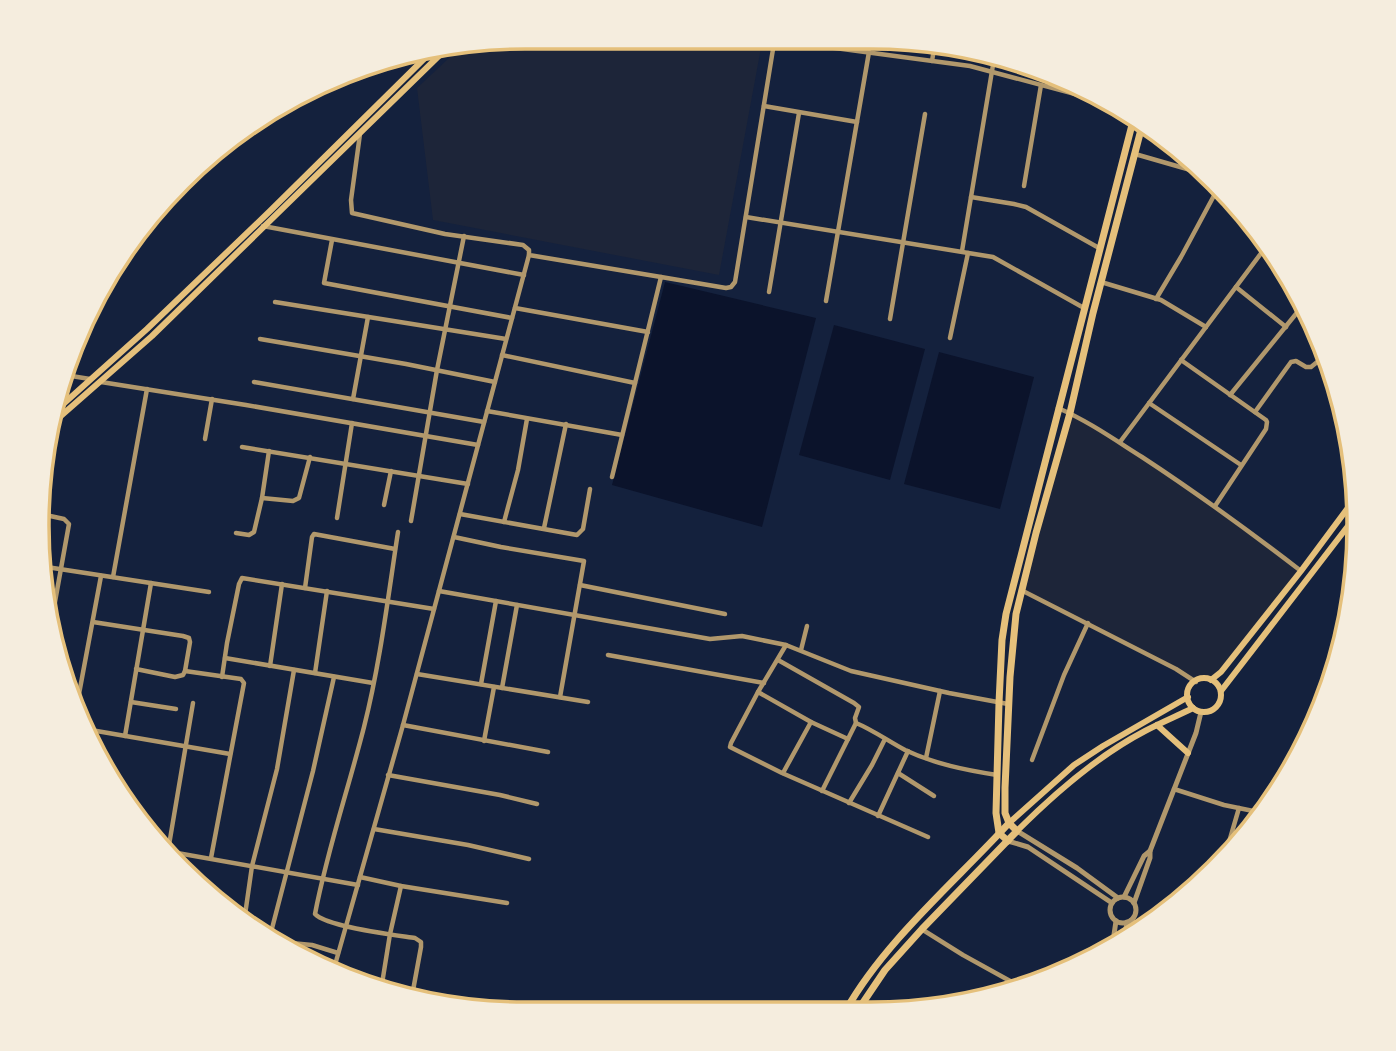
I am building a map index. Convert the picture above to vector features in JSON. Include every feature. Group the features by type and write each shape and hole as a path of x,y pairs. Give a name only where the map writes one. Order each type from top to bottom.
{"main road":[{"path":"62,415 152,336 438,57"},
{"path":"65,403 147,329 422,60"},
{"path":"1007,841 999,833 996,813 1002,640 1006,614 1131,127"},
{"path":"1017,831 1009,823 1005,813 1005,789 1013,639 1021,590 1070,414 1140,133"},
{"path":"1211,680 1221,672 1346,510"},
{"path":"1221,691 1211,680 1202,679 1189,689 1188,697 1193,708 1202,712 1216,708 1221,691 1347,527"},
{"path":"1027,531 1036,533"},
{"path":"850,1002 877,964 1009,823 1074,765 1188,697"},
{"path":"863,1002 885,970 922,929 1017,831 1080,774 1107,754 1193,708"},
{"path":"1157,725 1188,753"}],"street":[{"path":"529,254 721,287 731,286 737,276 773,49"},
{"path":"849,49 970,66 1069,93"},
{"path":"826,301 869,52"},
{"path":"932,61 933,53"},
{"path":"950,338 993,65"},
{"path":"1024,186 1041,85"},
{"path":"764,107 857,122"},
{"path":"769,292 799,113"},
{"path":"890,319 925,114"},
{"path":"335,963 435,609 529,254 529,250 523,245 445,234 352,214 351,200 360,133"},
{"path":"1135,154 1187,169"},
{"path":"1156,299 1214,196"},
{"path":"971,197 1026,208 1100,248"},
{"path":"746,217 993,257 1084,308"},
{"path":"255,225 524,275"},
{"path":"411,521 464,236"},
{"path":"332,240 324,282 512,318"},
{"path":"1119,443 1261,253"},
{"path":"612,477 661,277"},
{"path":"1101,282 1156,299 1206,327"},
{"path":"1236,287 1286,327"},
{"path":"275,302 506,339"},
{"path":"515,308 648,332"},
{"path":"1230,395 1297,313"},
{"path":"353,399 368,317"},
{"path":"260,339 495,382"},
{"path":"502,355 635,383"},
{"path":"1181,360 1266,420 1267,425 1215,506"},
{"path":"1255,412 1291,362 1296,361 1311,367 1318,361"},
{"path":"73,376 91,379"},
{"path":"100,382 478,445"},
{"path":"254,382 484,422"},
{"path":"113,578 147,389"},
{"path":"205,439 212,399"},
{"path":"1149,403 1241,465"},
{"path":"1058,408 1119,443 1215,506 1301,571"},
{"path":"487,411 622,435"},
{"path":"505,522 527,419"},
{"path":"337,518 352,424"},
{"path":"544,528 566,424"},
{"path":"242,447 468,484"},
{"path":"236,533 249,535 254,532 269,451"},
{"path":"262,498 299,498 310,457"},
{"path":"384,505 391,471"},
{"path":"460,514 577,535 583,529 590,489"},
{"path":"49,516 64,519 69,524 55,601"},
{"path":"398,532 364,726 322,878 315,916 346,926 418,939 421,947 413,989"},
{"path":"305,588 314,534 395,549"},
{"path":"454,537 582,560 585,564 559,698"},
{"path":"51,568 209,592"},
{"path":"79,693 101,576"},
{"path":"222,677 242,578 435,609"},
{"path":"125,736 151,583"},
{"path":"270,666 282,584"},
{"path":"580,585 725,614"},
{"path":"1021,590 1176,668 1196,681"},
{"path":"439,591 710,639 742,636 802,650 850,671 1008,704"},
{"path":"314,673 327,592"},
{"path":"481,684 496,601"},
{"path":"502,688 517,605"},
{"path":"93,622 189,638 183,675 175,677 136,669"},
{"path":"1032,760 1064,675 1088,623"},
{"path":"802,650 807,626"},
{"path":"786,645 730,747 782,774 928,837"},
{"path":"608,655 764,683"},
{"path":"225,658 373,683"},
{"path":"778,660 859,707 856,723 822,791"},
{"path":"245,911 251,866 277,769 295,670"},
{"path":"185,671 241,679 244,683 211,858"},
{"path":"417,674 588,702"},
{"path":"273,929 334,677"},
{"path":"484,740 494,687"},
{"path":"926,758 940,691"},
{"path":"758,692 811,722 848,738"},
{"path":"131,702 176,709"},
{"path":"169,842 192,703"},
{"path":"1128,926 1135,914 1134,903 1150,851 1202,712"},
{"path":"782,774 811,722"},
{"path":"856,723 926,758 948,766 997,775"},
{"path":"403,725 548,752"},
{"path":"96,731 230,754"},
{"path":"849,803 873,765 885,739"},
{"path":"878,816 908,751"},
{"path":"898,773 934,796"},
{"path":"388,775 537,804"},
{"path":"1174,789 1253,811"},
{"path":"1230,839 1239,808"},
{"path":"374,829 468,845 529,859"},
{"path":"1017,831 1134,903"},
{"path":"1007,841 1028,847 1112,903"},
{"path":"1129,921 1116,921 1110,908 1112,903 1121,897 1144,856 1150,851"},
{"path":"181,854 358,885"},
{"path":"360,877 507,903"},
{"path":"382,980 401,886"},
{"path":"1114,935 1116,921"},
{"path":"1129,921 1132,924"},
{"path":"922,929 1010,981"},
{"path":"298,944 338,953"}],"shaded area":[{"path":"526,49 761,49 719,275 433,220 417,88 453,55 463,53"},
{"path":"665,282 816,318 762,527 612,485"},
{"path":"834,325 925,349 890,480 799,455"},
{"path":"939,352 1034,377 1000,509 904,484"},
{"path":"1067,413 1120,442 1214,507 1300,572 1211,680 1198,680 1020,590"}]}
